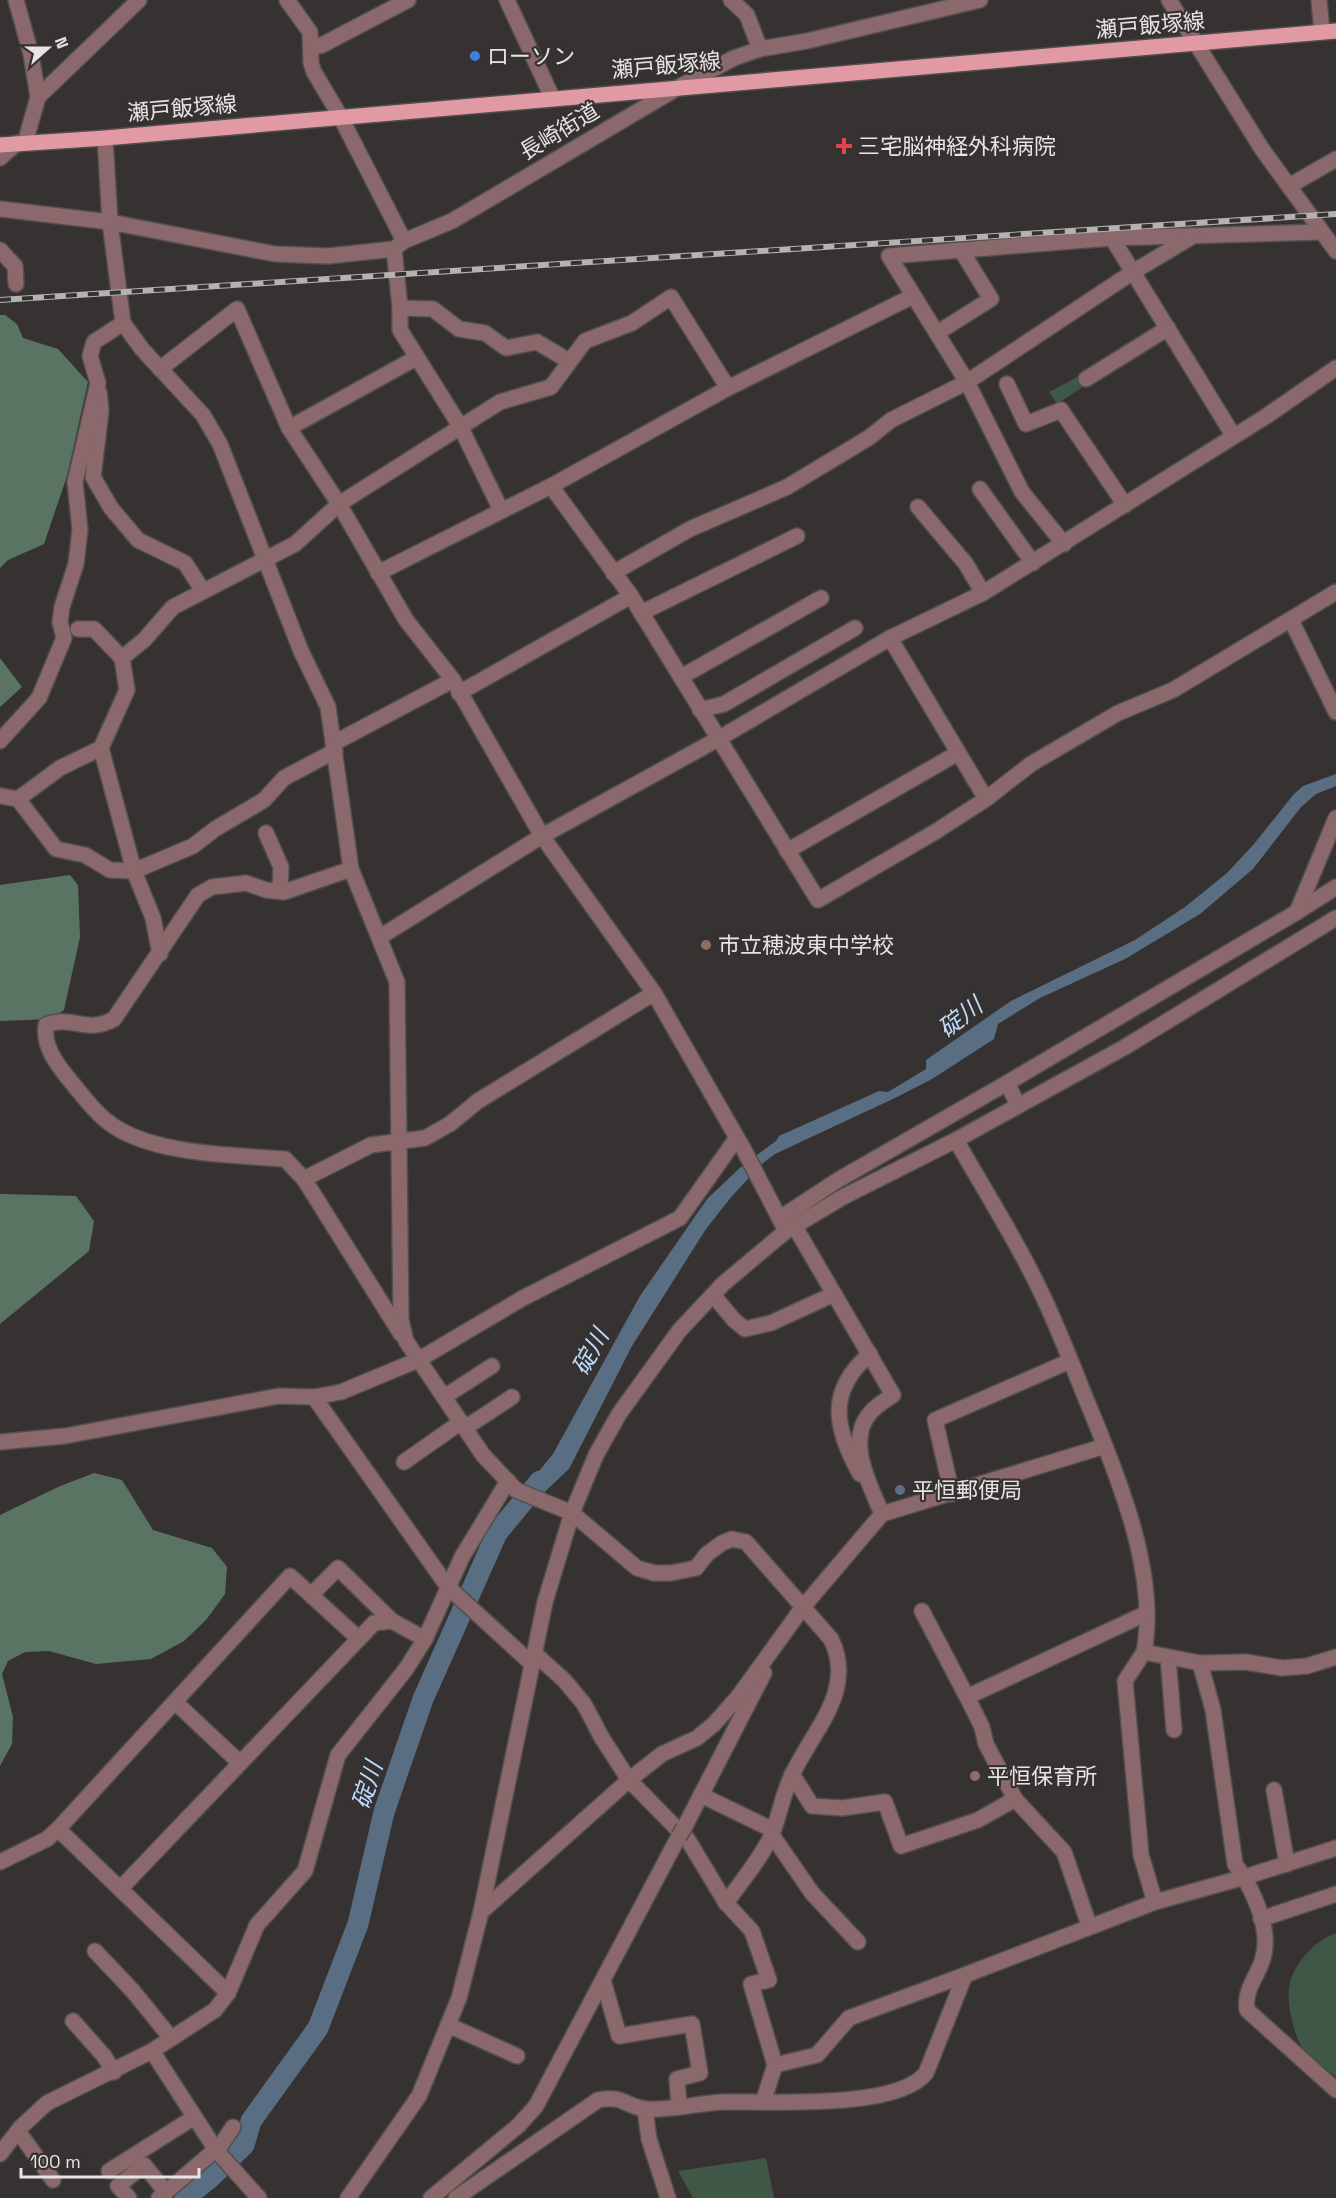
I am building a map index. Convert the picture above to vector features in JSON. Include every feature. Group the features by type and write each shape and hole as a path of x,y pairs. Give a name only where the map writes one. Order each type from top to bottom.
{"main road":[{"name":"瀬戸飯塚線","path":"0,145 105,138 552,97 1329,32"}],"street":[{"path":"16,0 31,54 38,97"},
{"path":"0,158 21,143 38,97 139,0"},
{"path":"287,0 310,32 310,63 340,116 399,245 400,330 460,426 501,510"},
{"path":"311,48 322,45 408,0"},
{"path":"507,0 552,97"},
{"path":"730,0 747,15 760,49"},
{"name":"長崎街道","path":"0,209 110,222 275,254 328,256 399,245 452,221 679,87 734,58 760,49 807,41 934,5 980,0"},
{"path":"1169,0 1289,186 1336,251"},
{"path":"1319,0 1329,32"},
{"path":"105,138 110,222 123,323 160,369 203,415 220,444 300,651 328,707 351,869 398,982 401,1320 405,1341"},
{"path":"1289,186 1336,159"},
{"path":"1064,544 1022,492 967,382 889,256 1112,238 1322,232"},
{"path":"614,573 690,529 787,487 870,437 891,420 967,382 1133,272 1197,234"},
{"path":"1112,238 1233,435"},
{"path":"0,250 15,266 15,284"},
{"path":"937,333 990,299 961,250"},
{"path":"378,573 551,486 728,388 913,296"},
{"path":"122,658 144,639 173,607 295,544 339,504 500,402 551,387 585,341 632,322 670,297 728,388"},
{"path":"400,308 433,309 459,329 490,335 506,348 537,342 569,361"},
{"path":"160,369 237,309 289,428 339,504 406,620 456,686 542,836 654,993 761,1182 834,1294 893,1395 871,1412 863,1425 861,1437 863,1467 882,1514"},
{"path":"123,323 94,342 90,356 98,383 101,411 93,477 111,508 138,540 185,563 203,591"},
{"path":"1086,379 1168,328"},
{"path":"289,428 416,358"},
{"path":"380,937 542,836 718,739 890,638 983,593 1064,544 1336,368"},
{"path":"0,741 39,698 64,638 60,622 62,607 76,564 80,530 75,482 98,383"},
{"path":"1007,384 1026,424 1062,410 1125,505"},
{"path":"551,486 631,596 818,900 935,832 986,799 1040,758 1118,713 1173,690 1229,654 1336,592"},
{"path":"980,489 1033,563"},
{"path":"918,507 966,564 983,593"},
{"path":"641,613 797,536"},
{"path":"0,796 18,799 56,849 85,855 110,870 134,871 193,846 215,829 264,800 284,778 335,747 631,596"},
{"path":"681,677 821,598"},
{"path":"1291,620 1336,712"},
{"path":"700,710 724,704 855,627"},
{"path":"78,629 93,629 122,658 127,690 101,748 134,871 153,918 160,954"},
{"path":"890,638 986,799"},
{"path":"18,799 60,768 101,748"},
{"path":"787,850 957,753"},
{"path":"1297,912 1336,818"},
{"path":"266,833 281,867 280,891"},
{"path":"351,869 280,891 246,883 212,887 198,895 114,1019 101,1026 88,1027 58,1020 46,1025 45,1033 50,1054 93,1109 110,1124 149,1142 190,1151 285,1159 304,1179 405,1341 483,1455 512,1486 572,1513 637,1568 654,1573 671,1574 696,1568 707,1554 722,1543 732,1539 746,1542 831,1639 841,1667 826,1718 792,1774 772,1832 726,1903"},
{"path":"348,2198 419,2096 459,1998 481,1912 545,1602 572,1513 596,1455 619,1414 679,1331 713,1295 838,1180 1297,912 1336,886"},
{"path":"787,1225 956,1140 1125,1047 1336,918"},
{"path":"304,1179 311,1173 371,1145 425,1138 450,1124 478,1101 654,993"},
{"path":"1007,1083 1018,1105"},
{"path":"956,1140 1037,1284 1106,1446 1126,1502 1142,1574 1147,1634 1144,1652 1125,1680 1141,1855 1155,1902"},
{"path":"0,1442 65,1436 279,1396 314,1397 341,1392 418,1360 523,1298 680,1218 740,1144"},
{"path":"713,1295 734,1320 745,1329 771,1323 834,1294"},
{"path":"870,1354 846,1378 838,1402 847,1451 882,1514"},
{"path":"952,1494 935,1420 1070,1361"},
{"path":"444,1397 492,1366"},
{"path":"314,1397 448,1587 482,1618 564,1680 584,1704 602,1738 629,1780 688,1840 726,1903 752,1931 769,1980 751,1984 775,2065 763,2102"},
{"path":"404,1462 512,1397"},
{"path":"481,1912 629,1780 662,1754 697,1738 714,1724 738,1697 803,1607 882,1514 1106,1446"},
{"path":"0,2154 18,2131 47,2103 114,2072 152,2051 215,2010 228,1993 257,1925 304,1871 338,1755 406,1669 425,1639 462,1557 512,1486"},
{"path":"311,1595 338,1568 392,1621 425,1639"},
{"path":"0,1862 48,1839 290,1576 358,1638"},
{"path":"922,1611 982,1727 986,1744 1015,1799 1064,1852 1089,1925"},
{"path":"967,1697 1147,1613"},
{"path":"120,1889 358,1638 374,1623 392,1621"},
{"path":"431,2198 519,2125 536,2106 793,1621"},
{"path":"1144,1652 1200,1663 1246,1662 1282,1668 1306,1666 1336,1657"},
{"path":"1168,1657 1174,1730"},
{"path":"1200,1663 1213,1710 1235,1864 1245,1877 1266,1938 1262,1961 1251,1980 1245,1999 1247,2010 1336,2090"},
{"path":"175,1702 240,1763"},
{"path":"792,1774 812,1806 842,1808 885,1802 902,1846 978,1820 1015,1799"},
{"path":"1274,1790 1287,1864"},
{"path":"701,1795 772,1832 812,1893 858,1942"},
{"path":"58,1829 228,1993"},
{"path":"775,2065 817,2055 849,2018 1082,1931 1089,1925 1155,1902 1336,1848"},
{"path":"1261,1919 1336,1894"},
{"path":"95,1951 132,1990 171,2038"},
{"path":"456,2198 598,2100 613,2097 645,2109 679,2105 852,2098 890,2092 916,2084 926,2073 966,1975"},
{"path":"603,1980 619,2036 692,2024 700,2073 677,2079 679,2105"},
{"path":"73,2021 104,2056 114,2072"},
{"path":"448,2025 517,2056"},
{"path":"152,2051 217,2152 259,2198"},
{"path":"645,2109 649,2139 668,2198"},
{"path":"109,2170 193,2118"},
{"path":"129,2198 112,2190 144,2166 162,2195 217,2152 233,2127"},
{"path":"18,2131 52,2180"}],"green space":[{"path":"0,315 5,315 17,324 23,338 58,349 88,382 67,476 44,544 8,560 0,568"},
{"path":"1081,375 1087,384 1057,404 1049,392"},
{"path":"0,658 22,687 0,707"},
{"path":"70,875 78,885 80,937 64,1010 52,1019 0,1021 0,885"},
{"path":"0,1194 76,1196 94,1221 89,1251 0,1324"},
{"path":"94,1473 122,1480 153,1530 212,1548 227,1567 225,1594 206,1620 184,1641 151,1659 96,1664 49,1651 25,1652 8,1661 2,1674 13,1717 12,1744 0,1766 0,1515 58,1487"},
{"path":"1336,1933 1336,2077 1312,2059 1301,2046 1291,2017 1289,1987 1295,1970 1306,1954 1320,1941"},
{"path":"766,2158 774,2198 693,2198 678,2171"}],"water":[{"path":"1336,774 1336,786 1316,794 1301,807 1253,869 1200,914 1125,959 1040,998 998,1024 994,1039 932,1079 775,1154 762,1164 732,1196 706,1229 632,1346 569,1469 538,1498 522,1492 553,1454 640,1296 708,1198 743,1165 776,1141 779,1136 879,1091 888,1092 926,1069 926,1060 1011,1001 1135,940 1185,907 1227,873 1303,786"}],"waterway":[{"name":"碇川","path":"185,2198 244,2145 251,2121 318,2028 358,1924 384,1812 423,1699 497,1533 540,1481"}],"railway":[{"path":"0,300 1336,214"}],"place":[{"name":"ローソン","path":"475,56"},
{"name":"三宅脳神経外科病院","path":"844,146"},
{"name":"市立穂波東中学校","path":"706,945"},
{"name":"平恒郵便局","path":"900,1490"},
{"name":"平恒保育所","path":"975,1776"}]}
